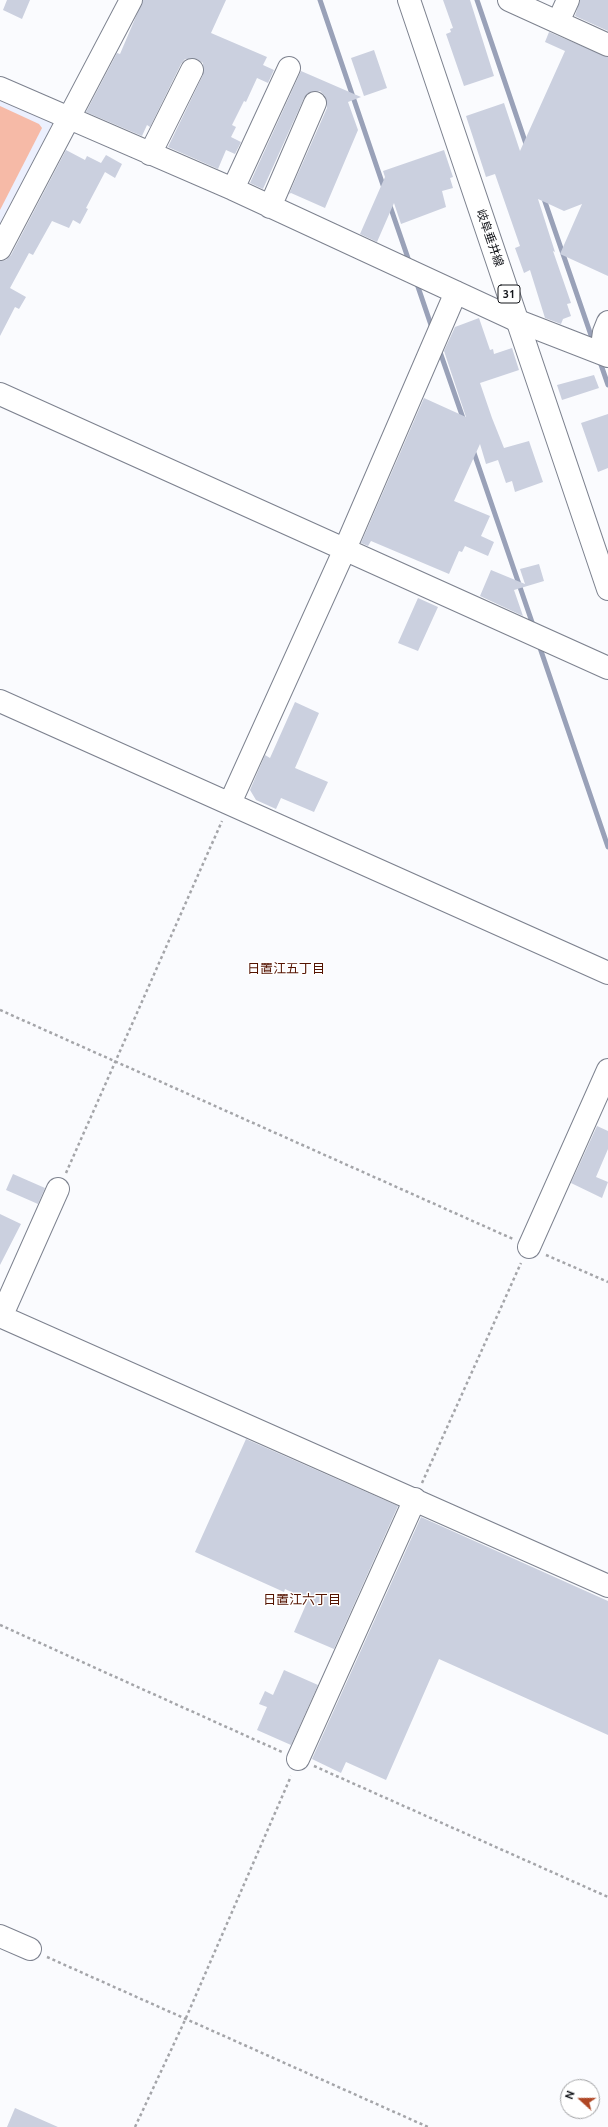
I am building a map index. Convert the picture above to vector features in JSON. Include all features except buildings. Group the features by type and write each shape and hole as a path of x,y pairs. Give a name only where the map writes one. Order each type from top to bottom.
{"street":[{"path":"0,249 131,0"},
{"name":"岐阜垂井線","path":"409,0 608,589"},
{"path":"509,0 608,45"},
{"path":"558,22 568,0"},
{"path":"233,189 289,68"},
{"path":"150,154 192,70"},
{"path":"0,88 233,189 518,321 604,355 604,332 608,322"},
{"path":"270,207 315,103"},
{"path":"230,803 345,549 456,292"},
{"path":"0,394 608,668"},
{"path":"0,701 608,973"},
{"path":"529,1246 608,1070"},
{"path":"58,1190 1,1316 608,1586"},
{"path":"298,1758 415,1499"},
{"path":"0,1936 30,1949"}],"path":[{"path":"58,1190 230,803"},
{"path":"0,1010 608,1282"},
{"path":"415,1499 529,1246"},
{"path":"0,1625 608,1896"},
{"path":"135,2127 186,2018 298,1758"},
{"path":"30,1949 428,2127"}],"shaded area":[{"path":"0,92 48,114 53,125 0,227"},
{"path":"0,106 39,124 42,128 0,210"}],"waterway":[{"path":"320,0 384,188"},
{"path":"477,0 527,147"},
{"path":"543,196 594,344"},
{"path":"389,203 410,264"},
{"path":"416,281 432,328"},
{"path":"439,349 464,421"},
{"path":"599,359 608,385"},
{"path":"473,450 534,628"},
{"path":"539,645 608,847"}],"district":[{"name":"日置江五丁目","path":"286,969"},
{"name":"日置江六丁目","path":"302,1600"}]}
